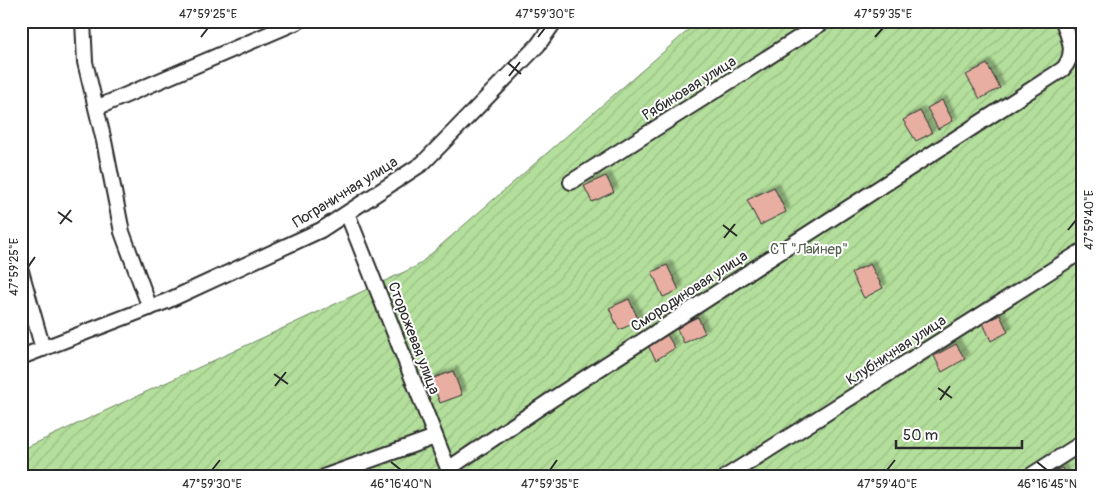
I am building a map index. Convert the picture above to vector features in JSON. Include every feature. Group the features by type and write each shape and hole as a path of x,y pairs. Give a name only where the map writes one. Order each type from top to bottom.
{"street":[{"path":"84,21 85,62 122,232 150,308"},
{"path":"96,108 299,21"},
{"name":"Пограничная улица","path":"21,357 150,308 320,230 423,163 538,45 555,21"},
{"name":"Рябиновая улица","path":"571,182 825,21"},
{"name":"Смородиновая улица","path":"449,472 551,400 1063,69 1071,57 1072,49 1063,21"},
{"name":"Сторожевая улица","path":"347,213 449,472"},
{"name":"Клубничная улица","path":"727,476 1082,251"},
{"path":"21,270 43,349"},
{"path":"326,476 435,437"},
{"path":"1030,476 1082,442"}],"green space":[{"name":"СТ \"Лайнер\"","path":"699,21 1061,21 1082,75 1082,476 21,476 21,450 417,266"}],"building":[{"path":"987,64 1000,88 980,99 966,75"},
{"path":"942,100 953,121 938,129 927,108"},
{"path":"920,111 932,133 916,141 903,120"},
{"path":"606,176 614,192 592,202 584,186"},
{"path":"774,187 786,212 760,225 747,200"},
{"path":"870,264 883,288 864,298 851,273"},
{"path":"667,265 679,290 663,297 652,272"},
{"path":"629,299 639,321 619,330 609,308"},
{"path":"1000,315 1008,332 991,341 983,323"},
{"path":"698,317 705,333 684,343 676,327"},
{"path":"667,335 675,348 656,360 648,346"},
{"path":"956,344 965,359 942,372 934,356"},
{"path":"453,371 462,395 440,403 431,379"},
{"path":"1062,468 1065,476 1045,476"}]}
